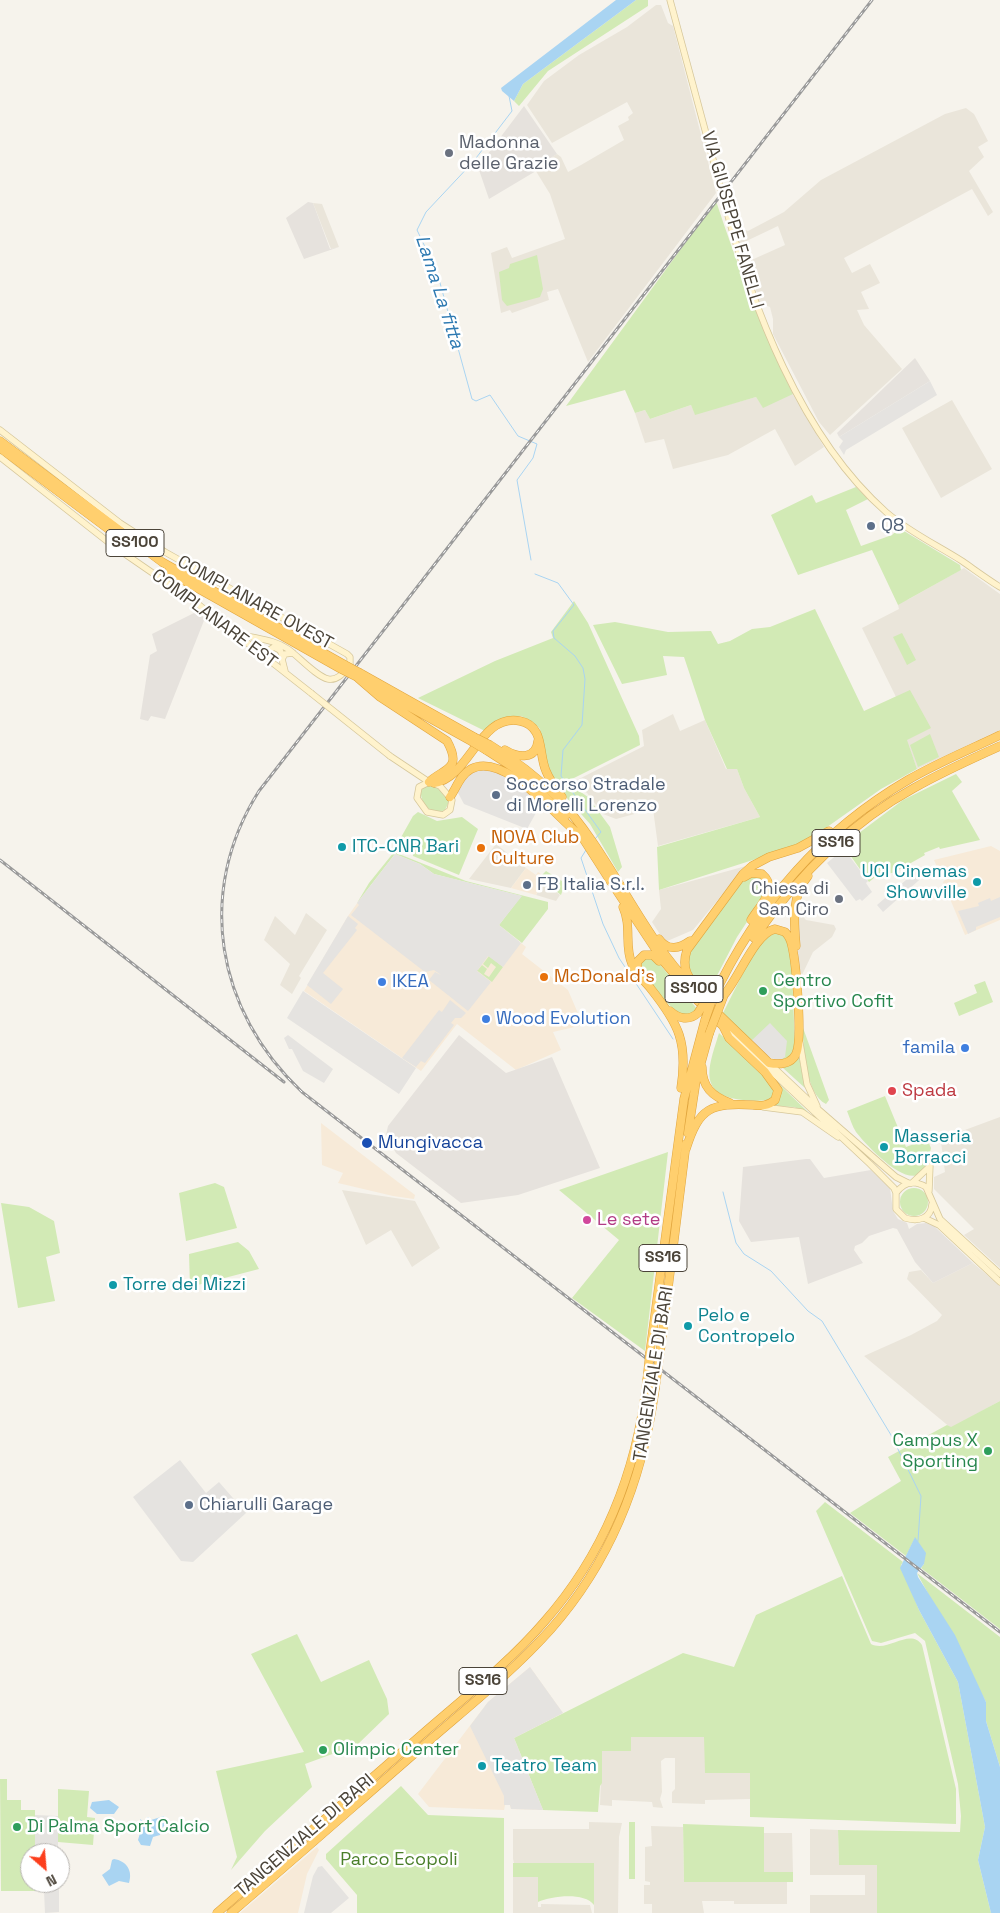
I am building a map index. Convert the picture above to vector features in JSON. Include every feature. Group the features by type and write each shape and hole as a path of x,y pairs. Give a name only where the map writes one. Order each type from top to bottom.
{"highway":[{"name":"SS100","path":"0,441 162,562 358,676 489,745 512,754 522,757 534,752 539,736"},
{"name":"SS100","path":"0,448 162,568 210,597 343,667"},
{"name":"SS100","path":"358,676 442,719 457,722 474,737"},
{"name":"SS100","path":"358,676 380,697 447,741 452,750 451,766 432,783"},
{"path":"432,783 444,781 455,772 490,731 499,724 512,721 525,723 531,726 539,736"},
{"name":"TANGENZIALE DI BARI","path":"217,1913 511,1656 558,1606 595,1552 621,1496 637,1440 647,1380 678,1137 689,1073 705,1020 704,999 725,973 747,934 774,895 812,852 848,821 909,780 1000,735"},
{"name":"SS100","path":"539,736 543,763 550,780 581,819 586,839"},
{"name":"SS100","path":"489,745 545,794 586,839 607,865 662,950 704,999 729,1038 765,1072 776,1086 775,1100 758,1106"},
{"name":"TANGENZIALE DI BARI","path":"231,1913 517,1662 565,1612 603,1555 624,1513 643,1455 655,1390 696,1081 709,1034 724,995 752,942 798,881 841,838 914,787 1000,746"},
{"name":"SS100","path":"454,795 462,777 471,770 484,766 498,768 555,809 586,839 644,934 704,999 769,1063"},
{"path":"454,795 451,784 455,772"},
{"path":"608,877 614,893 625,912 630,934 630,957 634,968 662,1002 678,1017 689,1018 698,1013 704,999 700,990 686,971 684,963 687,950 743,874 756,863 810,843 868,800 887,794"},
{"path":"769,1063 788,1062 795,1056 800,1043 794,912 802,883 833,852 889,803"},
{"path":"735,885 746,876 756,873 766,878 770,887 769,893 748,923 747,934"},
{"path":"631,903 662,943 667,946 679,947 694,938"},
{"path":"724,995 734,983 754,947 766,931 775,929 785,932 792,944 795,960"},
{"path":"639,974 637,967 640,958 644,955 652,954 683,991 704,999"},
{"path":"662,1002 680,1033 684,1054 677,1112 678,1137"},
{"path":"702,1056 702,1069 706,1087 718,1098 736,1104"},
{"path":"686,1149 695,1124 703,1113 716,1106 736,1104 758,1106"}],"main road":[{"name":"VIA GIUSEPPE FANELLI","path":"670,0 735,245 755,304 808,412 828,446 888,513 999,587"},
{"name":"COMPLANARE OVEST","path":"0,430 120,522 165,552 346,654 351,661 344,673 329,679 320,675 293,653 273,641 233,632"},
{"name":"COMPLANARE EST","path":"0,457 112,545 199,605 390,756 432,783"},
{"path":"268,659 268,651 274,647 280,650 283,657"},
{"name":"COMPLANARE OVEST","path":"287,674 281,664 283,657 288,653 293,653"},
{"path":"432,783 454,795 452,806 447,812 438,816 428,812 420,805 417,792 423,784 432,783"},
{"name":"SS100","path":"723,1026 850,1144 891,1184 896,1193"},
{"path":"800,1043 807,1084 819,1110"},
{"name":"SS100","path":"769,1063 819,1110 896,1177 910,1183"},
{"path":"758,1106 802,1112 850,1144"},
{"path":"1000,1274 940,1219 932,1204 930,1166 921,1176 896,1193 895,1206 902,1216 910,1219 924,1218 939,1225 1000,1282"},
{"path":"910,1183 922,1185 930,1192"},
{"path":"924,1218 929,1214 932,1204"}],"shaded area":[{"path":"656,5 661,5 668,23 673,26 716,193 588,362 558,289 547,292 549,300 512,313 510,310 501,313 491,253 507,247 512,258 565,239 550,194 534,168 557,154 561,157 568,172 581,165 624,140 618,126 629,120 628,117 633,113 627,102 552,143 527,105 544,81 579,55 627,27"},
{"path":"524,106 557,154 534,168 536,171 489,199 478,167"},
{"path":"966,108 974,114 988,141 978,147 984,157 969,171 993,212 988,216 972,189 844,258 852,273 870,264 880,283 861,292 869,309 857,310 864,325 902,369 830,435 819,422 773,334 773,319 770,307 760,303 747,262 785,245 778,226 738,245 736,229 741,228 748,231 784,212 821,180 945,114"},
{"path":"308,202 313,203 330,249 339,247 304,259 286,218"},
{"path":"313,203 322,204 339,247 331,249"},
{"path":"915,358 930,381 839,437 837,433"},
{"path":"930,381 937,395 846,450 844,455 839,447 843,441 839,437"},
{"path":"792,393 824,447 795,466 775,429 728,455 673,469 664,439 645,443 635,413 645,410 650,419 691,405 695,414 756,397 763,407"},
{"path":"952,400 992,469 941,498 902,428"},
{"path":"964,568 1000,594 1000,730 917,769 891,699 896,697 862,628 899,609 898,605 900,602 909,599"},
{"path":"196,612 205,618 165,719 151,716 148,721 140,719 150,655 157,651 152,634"},
{"path":"673,714 680,731 705,720 726,769 737,769 744,788 760,817 658,846 653,809 616,819 603,814 587,793 573,782 644,746 642,730"},
{"name":"Soccorso Stradale di Morelli Lorenzo","path":"485,768 503,773 542,802 527,829 464,804 457,791 468,774"},
{"path":"496,844 526,868 511,888 469,879"},
{"path":"991,846 1000,851 1000,920 965,935 943,882 946,879 940,874 934,860"},
{"path":"844,849 868,881 866,883 872,892 862,901 860,899 856,901 827,863"},
{"path":"395,854 420,864 434,874 522,896 499,925 521,943 503,967 488,956 477,971 491,982 468,1011 429,980 435,972 441,975 434,970 425,972 351,915 359,905 357,903"},
{"path":"746,866 693,930 665,942 652,922 661,909 659,890"},
{"name":"FB Italia S.r.l.","path":"526,868 536,875 538,872 545,877 536,895 511,888"},
{"path":"920,868 926,874 883,912 877,905"},
{"path":"448,877 482,888 499,925 526,947 522,954 568,990 583,1025 553,1032 561,1050 516,1070 457,1024 421,1071 304,991 348,916 365,892"},
{"path":"543,881 560,895 556,901 536,895"},
{"path":"1000,897 1000,917 976,927 976,930 968,934 958,911 979,906 978,903 990,898 991,901"},
{"path":"797,910 806,920 834,925 836,929 832,937 813,952 802,975 798,966"},
{"path":"306,913 327,930 299,976 301,978 292,994 280,985 290,964 264,940 275,916 295,935"},
{"path":"348,916 358,924 355,928 357,930 323,973 343,989 331,1004 307,985"},
{"path":"303,991 416,1068 399,1094 287,1018"},
{"path":"450,1000 466,1013 461,1018 455,1018 451,1023 454,1025 425,1063 421,1061 416,1067 402,1058 439,1010 442,1012"},
{"path":"770,1023 787,1041 785,1057 779,1061 769,1057 751,1041"},
{"path":"288,1035 333,1069 324,1083 303,1071 284,1038"},
{"path":"459,1035 506,1073 552,1057 600,1168 518,1195 461,1203 396,1153 386,1135 388,1126"},
{"path":"1000,1117 1000,1268 964,1235 974,1229 934,1189 934,1177 945,1172 941,1142 946,1137"},
{"path":"321,1123 415,1195 414,1199 338,1183 343,1173 322,1165"},
{"path":"810,1159 824,1178 871,1170 890,1188 893,1211 898,1219 907,1223 909,1229 917,1224 926,1223 934,1226 973,1263 933,1283 915,1262 897,1229 893,1228 869,1236 862,1243 855,1246 854,1250 863,1263 808,1284 799,1237 751,1242 739,1221 743,1167"},
{"path":"342,1190 415,1201 440,1248 412,1267 391,1230 366,1245"},
{"path":"973,1263 1000,1286 1000,1401 951,1428 864,1356 911,1335 937,1321 942,1315 907,1279 909,1272 921,1270 933,1283"},
{"name":"Chiarulli Garage","path":"180,1460 206,1493 219,1482 246,1513 193,1562 181,1561 133,1497"},
{"name":"Teatro Team","path":"530,1667 563,1713 514,1738 543,1810 511,1809 510,1805 505,1805 504,1810 429,1807 418,1794 488,1702"},
{"name":"Teatro Team","path":"530,1667 563,1713 514,1738 543,1810 511,1809 510,1805 504,1805 504,1796 470,1726 488,1702"},
{"path":"631,1737 704,1737 750,1773 750,1799 705,1800 705,1804 672,1803 672,1792 675,1789 675,1758 665,1758 661,1761 662,1792 660,1799 663,1808 653,1807 652,1802 612,1800 612,1806 600,1805 602,1751"},
{"path":"35,1815 58,1816 58,1843 35,1843"},
{"path":"589,1822 622,1823 619,1837 618,1913 594,1913 594,1863 514,1863 513,1829 589,1829"},
{"path":"651,1826 683,1827 684,1882 787,1882 787,1904 734,1904 734,1901 702,1901 704,1913 652,1913 652,1904 644,1904 644,1885 650,1885 650,1882 645,1881 645,1847 652,1846"},
{"path":"810,1829 838,1830 839,1865 878,1865 877,1913 810,1913 810,1895 865,1895 865,1875 810,1875"},
{"path":"764,1833 792,1833 793,1872 764,1872"},
{"path":"317,1847 319,1850 307,1874 298,1913 240,1913"},
{"path":"322,1866 349,1898 331,1913 304,1913 313,1876 318,1867"},
{"path":"538,1876 538,1907 541,1907 541,1904 590,1905 592,1913 513,1913 513,1877"},
{"path":"44,1893 59,1893 59,1912 45,1913"}],"green space":[{"path":"636,0 648,0 648,6 548,71 519,106 514,101 523,84"},
{"path":"716,201 751,299 793,394 763,408 756,397 695,415 691,405 650,419 645,410 635,413 625,390 566,406"},
{"path":"537,255 543,289 540,297 507,306 502,300 499,272 509,268 510,264"},
{"path":"856,487 868,499 846,510 861,546 892,535 899,528 960,565 961,570 898,605 872,550 798,575 771,515 812,495 816,503"},
{"path":"574,601 588,623 639,736 640,745 566,782 588,797 610,827 622,867 618,872 590,824 558,788 545,762 540,729 533,722 521,716 497,721 485,731 418,698 495,661 553,638 551,632"},
{"path":"815,609 864,711 910,690 931,728 907,740 917,769 881,789 803,844 659,890 657,847 760,817 744,788 737,769 727,769 705,720 684,657 663,656 667,675 622,684 593,625 615,622 668,632 711,631 718,644 730,641 752,629 770,627"},
{"path":"902,633 916,660 907,665 893,637"},
{"path":"930,734 939,757 918,767 910,745"},
{"path":"956,774 962,782 952,791 980,840 940,849 939,847 924,853 925,855 895,872 874,878 869,882 843,845 903,800"},
{"path":"425,786 437,788 445,795 449,802 445,810 440,812 427,807 421,794 421,789"},
{"path":"418,812 437,821 462,817 478,829 459,875 413,856 412,848 409,846 406,846 402,851 395,848 413,816"},
{"path":"394,852 466,881 548,902 548,909 522,943 499,925 521,896 434,874 420,864 395,854 357,903 369,883"},
{"path":"546,871 562,881 563,889 561,895 543,881 545,877 542,875"},
{"path":"751,875 763,877 768,890 737,937 707,995 690,975 687,955 743,881"},
{"name":"Centro Sportivo Cofit","path":"780,932 788,939 792,967 795,1048 788,1057 779,1059 769,1056 758,1049 723,1013 752,955 766,934"},
{"path":"489,956 503,967 492,982 475,969 478,970 482,965 487,969 484,974 489,977 496,967 491,963 488,968 483,964"},
{"path":"649,956 657,961 698,1010 685,1016 657,993 641,968 640,961"},
{"path":"985,981 993,1002 959,1016 954,1003 977,993 974,985"},
{"path":"802,1025 829,1100 826,1104 819,1099 810,1080 805,1057"},
{"path":"719,1033 761,1072 769,1082 774,1097 763,1101 743,1100 728,1097 718,1092 712,1085 710,1067"},
{"path":"799,1056 805,1088 783,1068 792,1064"},
{"path":"777,1082 809,1113 794,1107 773,1106"},
{"path":"885,1096 906,1147 927,1139 931,1148 927,1165 921,1173 914,1176 896,1170 868,1146 853,1127 847,1111"},
{"path":"668,1152 645,1351 572,1298 619,1240 559,1190"},
{"path":"215,1183 224,1187 237,1228 186,1241 179,1193"},
{"path":"914,1188 924,1192 928,1202 924,1212 914,1216 904,1212 900,1202 904,1192"},
{"path":"1,1203 29,1207 54,1221 60,1253 46,1257 55,1301 18,1308"},
{"path":"238,1242 249,1251 259,1269 190,1287 189,1254"},
{"path":"1000,1401 1000,1629 921,1568 924,1564 915,1538 906,1556 850,1513 901,1481 888,1457 947,1425 951,1427"},
{"path":"825,1502 903,1562 901,1565 919,1610 958,1682 985,1827 978,1860 991,1913 877,1913 877,1865 839,1865 838,1830 960,1832 961,1816 958,1784 925,1641 915,1633 881,1643 872,1641 816,1511"},
{"path":"917,1573 1000,1637 1000,1767 986,1721 986,1702"},
{"path":"842,1576 871,1644 878,1646 911,1639 917,1640 922,1645 956,1789 956,1824 750,1817 750,1773 705,1773 704,1737 631,1737 631,1751 602,1751 602,1783 600,1786 598,1812 543,1810 514,1738 683,1653 734,1667 756,1615"},
{"name":"Olimpic Center","path":"297,1634 321,1682 369,1660 387,1699 389,1714 357,1745 305,1764 312,1787 265,1831 231,1870 237,1857 216,1771 304,1752 251,1654"},
{"name":"Di Palma Sport Calcio","path":"0,1779 7,1779 7,1800 21,1800 21,1810 35,1810 35,1843 20,1843 20,1891 1,1891"},
{"name":"Parco Ecopoli","path":"401,1786 428,1815 504,1818 504,1913 357,1913 357,1895 326,1859 326,1854"},
{"name":"Di Palma Sport Calcio","path":"58,1789 89,1791 87,1817 95,1818 93,1845 58,1842"},
{"path":"629,1822 635,1822 635,1879 629,1879"},
{"path":"683,1824 764,1827 764,1872 793,1872 793,1882 684,1882"},
{"path":"513,1863 594,1863 594,1905 583,1898 568,1896 538,1902 538,1877 513,1877"}],"water":[{"path":"616,0 636,0 523,84 514,101 502,91 501,88"},
{"path":"915,1537 926,1553 924,1564 917,1573 918,1577 955,1635 986,1702 986,1721 1000,1767 1000,1913 991,1913 978,1860 985,1827 958,1682 919,1610 900,1568"},
{"path":"109,1800 119,1807 114,1814 97,1814 90,1808 92,1802"},
{"path":"164,1816 166,1824 161,1829 160,1835 153,1837 150,1846 141,1845 138,1840 140,1833 143,1832 140,1819 144,1822 148,1817 151,1820"},
{"path":"114,1859 126,1864 128,1867 130,1874 129,1883 119,1881 109,1886 102,1875 110,1869"}],"waterway":[{"name":"Lama La fitta","path":"509,96 512,111 473,162 426,212 417,230 437,272 472,399 476,401 490,395 518,436 537,444 533,458 517,480 531,560"},
{"name":"Lama La fitta","path":"535,574 558,583 574,605 553,631 554,638 575,656 583,668 585,679 582,725 563,750 561,776 601,832 595,839"},
{"path":"586,850 581,858 603,924 619,958 673,1039"},
{"path":"723,1192 736,1243 744,1254 771,1271 808,1311 822,1321 891,1435 921,1496 918,1541"}],"railway":[{"path":"872,0 259,791 239,830 227,869 222,909 224,949 234,988 250,1025 273,1060 302,1092 1000,1632"},
{"path":"0,860 284,1082"}],"place":[{"name":"Madonna delle Grazie","path":"449,153"},
{"name":"Q8","path":"871,526"},
{"name":"Soccorso Stradale di Morelli Lorenzo","path":"496,795"},
{"name":"ITC-CNR Bari","path":"342,847"},
{"name":"NOVA Club Culture","path":"481,848"},
{"name":"UCI Cinemas Showville","path":"977,882"},
{"name":"FB Italia S.r.l.","path":"527,885"},
{"name":"Chiesa di San Ciro","path":"839,899"},
{"name":"McDonald's","path":"544,977"},
{"name":"IKEA","path":"382,982"},
{"name":"Centro Sportivo Cofit","path":"763,991"},
{"name":"Wood Evolution","path":"486,1019"},
{"name":"famila","path":"965,1048"},
{"name":"Spada","path":"892,1091"},
{"name":"Mungivacca","path":"367,1143"},
{"name":"Masseria Borracci","path":"884,1147"},
{"name":"Le sete","path":"587,1220"},
{"name":"Torre dei Mizzi","path":"113,1285"},
{"name":"Pelo e Contropelo","path":"688,1326"},
{"name":"Campus X Sporting","path":"988,1451"},
{"name":"Chiarulli Garage","path":"189,1505"},
{"name":"Olimpic Center","path":"323,1750"},
{"name":"Teatro Team","path":"482,1766"},
{"name":"Di Palma Sport Calcio","path":"17,1827"}]}
